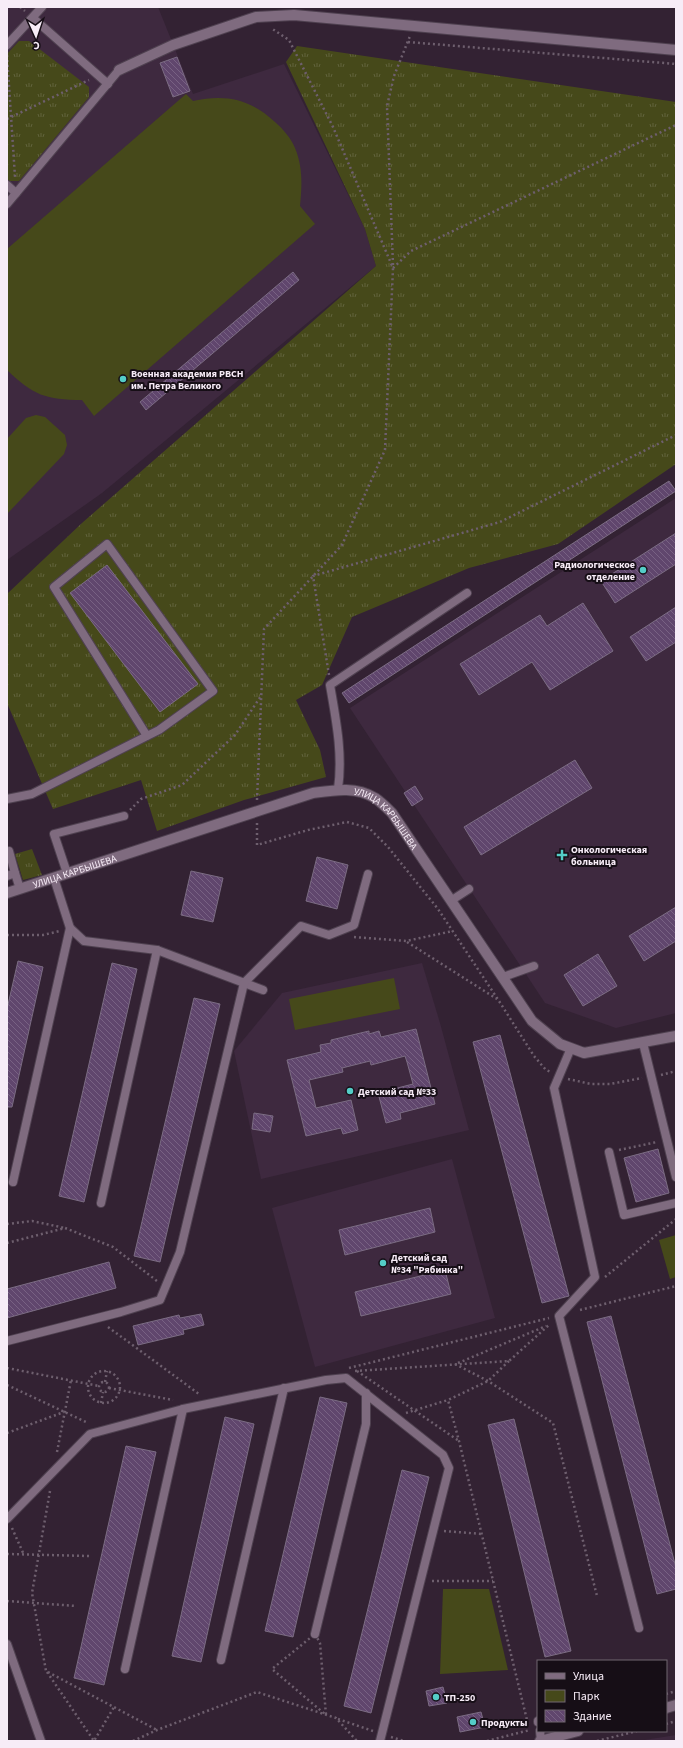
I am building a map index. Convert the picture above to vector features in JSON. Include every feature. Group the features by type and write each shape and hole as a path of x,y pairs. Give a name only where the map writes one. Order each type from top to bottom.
{"street":[{"path":"119,70 156,52 256,17 294,15 676,50"},
{"name":"УЛИЦА КАРБЫШЕВА","path":"7,893 313,793 338,789 358,791 375,798 392,813 532,1021 560,1044 584,1053 676,1036"},
{"path":"541,1741 574,1732"}],"lane":[{"path":"7,45 42,7"},
{"path":"33,18 108,84"},
{"path":"7,204 119,70"},
{"path":"7,186 16,193"},
{"path":"7,799 32,794 159,730 213,691 107,544 54,587 147,736"},
{"path":"338,789 340,747 330,685 467,594"},
{"path":"67,873 54,834 124,816"},
{"path":"9,852 11,874 20,889"},
{"path":"7,1340 96,1318 160,1300 180,1252 244,983 301,926 329,935 354,925 368,874"},
{"path":"54,878 70,928 84,941 157,950 263,990"},
{"path":"452,900 469,889"},
{"path":"13,1182 70,928"},
{"path":"100,1203 157,950"},
{"path":"503,977 534,966"},
{"path":"643,1042 676,1177"},
{"path":"572,1048 554,1088 595,1277 559,1316 639,1628"},
{"path":"608,1152 624,1215 676,1204"},
{"path":"7,1518 90,1434 183,1409 326,1380 346,1378 443,1455 449,1468 380,1738"},
{"path":"220,1660 284,1388"},
{"path":"315,1634 366,1424 366,1393"},
{"path":"125,1669 183,1409"},
{"path":"7,1644 41,1741"}],"path":[{"path":"256,17 289,40 333,127 393,268"},
{"path":"352,937 406,941 452,931 438,909 388,847 369,828 347,822 308,830 258,845 257,811 264,629 342,545 385,450 393,268 387,106 394,76 408,42 412,27"},
{"path":"408,42 676,64"},
{"path":"7,55 8,119 16,193"},
{"path":"8,119 98,75"},
{"path":"393,268 411,251 676,125"},
{"path":"313,576 500,522 676,435"},
{"path":"313,576 330,685"},
{"path":"124,816 141,799 182,785 235,736 261,695"},
{"path":"7,935 43,935 70,928"},
{"path":"406,941 499,1001"},
{"path":"608,1152 667,1140"},
{"path":"600,1282 676,1219"},
{"path":"7,1224 32,1221 65,1228 113,1247 165,1287"},
{"path":"7,1243 65,1228"},
{"path":"509,1361 356,1371 345,1370 676,1286"},
{"path":"395,1416 448,1400 488,1381 559,1316"},
{"path":"96,1318 202,1397 195,1398"},
{"path":"454,1364 548,1326"},
{"path":"454,1364 488,1381 552,1423 597,1596"},
{"path":"7,1368 99,1386"},
{"path":"99,1386 102,1382 105,1382 108,1371"},
{"path":"108,1371 113,1373 118,1378 121,1390 114,1401 101,1403 91,1396 88,1390 88,1384 90,1378 95,1373 108,1371"},
{"path":"356,1371 459,1441"},
{"path":"71,1380 32,1593 46,1671 94,1741 114,1707"},
{"path":"105,1382 109,1384 109,1388"},
{"path":"7,1385 94,1426"},
{"path":"99,1386 100,1390 103,1392 101,1403"},
{"path":"103,1392 107,1391 109,1388 179,1401 172,1403"},
{"path":"448,1400 527,1722"},
{"path":"7,1432 65,1412"},
{"path":"7,1518 24,1555"},
{"path":"433,1530 482,1534"},
{"path":"7,1554 89,1556"},
{"path":"420,1580 493,1581"},
{"path":"7,1601 76,1606"},
{"path":"315,1634 320,1643 326,1715 272,1669 315,1634"},
{"path":"46,1671 158,1730"},
{"path":"133,1741 257,1692 336,1718 380,1738 404,1741"},
{"path":"336,1718 357,1741"},
{"path":"487,1741 537,1726"},
{"path":"597,1741 633,1732"}],"shaded area":[{"name":"Военная академия РВСН им. Петра Великого","path":"7,7 158,7 193,94 284,64 365,229 376,266 102,493 7,560"},
{"name":"Онкологическая больница","path":"676,498 676,1013 616,1028 545,1003 350,708"},
{"name":"Детский сад №33","path":"422,963 469,1130 261,1179 234,1051 282,993"},
{"name":"Детский сад №34 \"Рябинка\"","path":"452,1159 495,1318 315,1367 272,1208"},
{"path":"676,1735 676,1741 638,1741"}],"green space":[{"path":"19,41 29,41 89,87 89,97 19,181 10,181 7,179 7,54"},
{"path":"297,46 676,102 676,464 558,544 469,568 352,617 322,685 296,700 320,750 326,777 244,800 157,831 141,780 53,809 7,703 7,594 82,523 376,266 365,229 286,62"},
{"path":"186,94 193,101 216,98 237,100 247,103 266,114 281,128 289,137 298,155 301,169 300,206 315,224 94,416 82,400 59,399 41,394 25,385 7,370 7,249"},
{"path":"36,415 45,417 65,435 67,445 64,454 7,514 7,439 26,418"},
{"path":"32,849 42,875 23,880 15,854"},
{"path":"394,978 400,1009 295,1030 289,999"},
{"path":"676,1235 676,1277 670,1279 659,1240"},
{"path":"443,1589 489,1589 508,1670 440,1674"}],"building":[{"path":"177,57 190,91 173,97 160,63"},
{"path":"293,272 299,280 146,410 140,402"},
{"path":"669,481 676,491 349,703 342,693"},
{"name":"Радиологическое отделение","path":"676,533 676,564 615,603 601,581"},
{"path":"107,565 198,684 160,712 70,593"},
{"path":"583,603 613,651 550,690 532,662 479,695 460,664 540,615 547,626"},
{"path":"676,607 676,642 646,661 630,637"},
{"path":"575,760 592,788 481,855 464,827"},
{"path":"415,786 423,799 412,806 404,793"},
{"path":"317,857 348,865 337,909 306,901"},
{"path":"191,871 223,878 213,922 181,915"},
{"path":"676,907 676,941 644,961 629,936"},
{"path":"598,954 617,986 583,1006 564,975"},
{"path":"18,961 43,967 12,1107 7,1107 7,1009"},
{"path":"112,963 137,969 84,1202 59,1196"},
{"path":"194,998 220,1004 160,1262 134,1256"},
{"path":"416,1029 435,1104 400,1113 401,1119 386,1123 378,1093 413,1084 405,1056 371,1065 370,1061 342,1068 343,1072 309,1080 316,1108 351,1100 358,1130 343,1134 341,1128 306,1136 287,1060 321,1052 320,1045 331,1043 331,1040 369,1031 369,1034 379,1031 381,1037"},
{"path":"500,1035 569,1296 542,1303 473,1042"},
{"path":"254,1113 273,1116 270,1132 252,1129"},
{"path":"658,1149 669,1193 636,1202 624,1158"},
{"path":"430,1208 435,1232 345,1255 339,1230"},
{"path":"109,1262 116,1288 7,1318 7,1289"},
{"path":"445,1270 451,1294 361,1316 355,1292"},
{"path":"201,1314 204,1325 183,1330 184,1334 138,1345 133,1326 179,1315 180,1318"},
{"path":"611,1316 676,1568 676,1589 657,1594 587,1322"},
{"path":"320,1397 347,1403 293,1637 265,1631"},
{"path":"225,1417 254,1424 201,1662 172,1656"},
{"path":"514,1419 571,1651 545,1657 488,1425"},
{"path":"126,1446 156,1452 104,1685 74,1678"},
{"path":"402,1470 429,1477 371,1713 344,1706"},
{"name":"ТП-250","path":"443,1687 447,1703 429,1706 426,1691"},
{"path":"481,1712 485,1727 460,1732 457,1717"}],"place":[{"name":"Военная академия РВСН им. Петра Великого","path":"123,379"},
{"name":"Радиологическое отделение","path":"643,570"},
{"name":"Онкологическая больница","path":"562,855"},
{"name":"Детский сад №33","path":"350,1091"},
{"name":"Детский сад №34 \"Рябинка\"","path":"383,1263"},
{"name":"ТП-250","path":"436,1697"},
{"name":"Продукты","path":"473,1722"}]}
